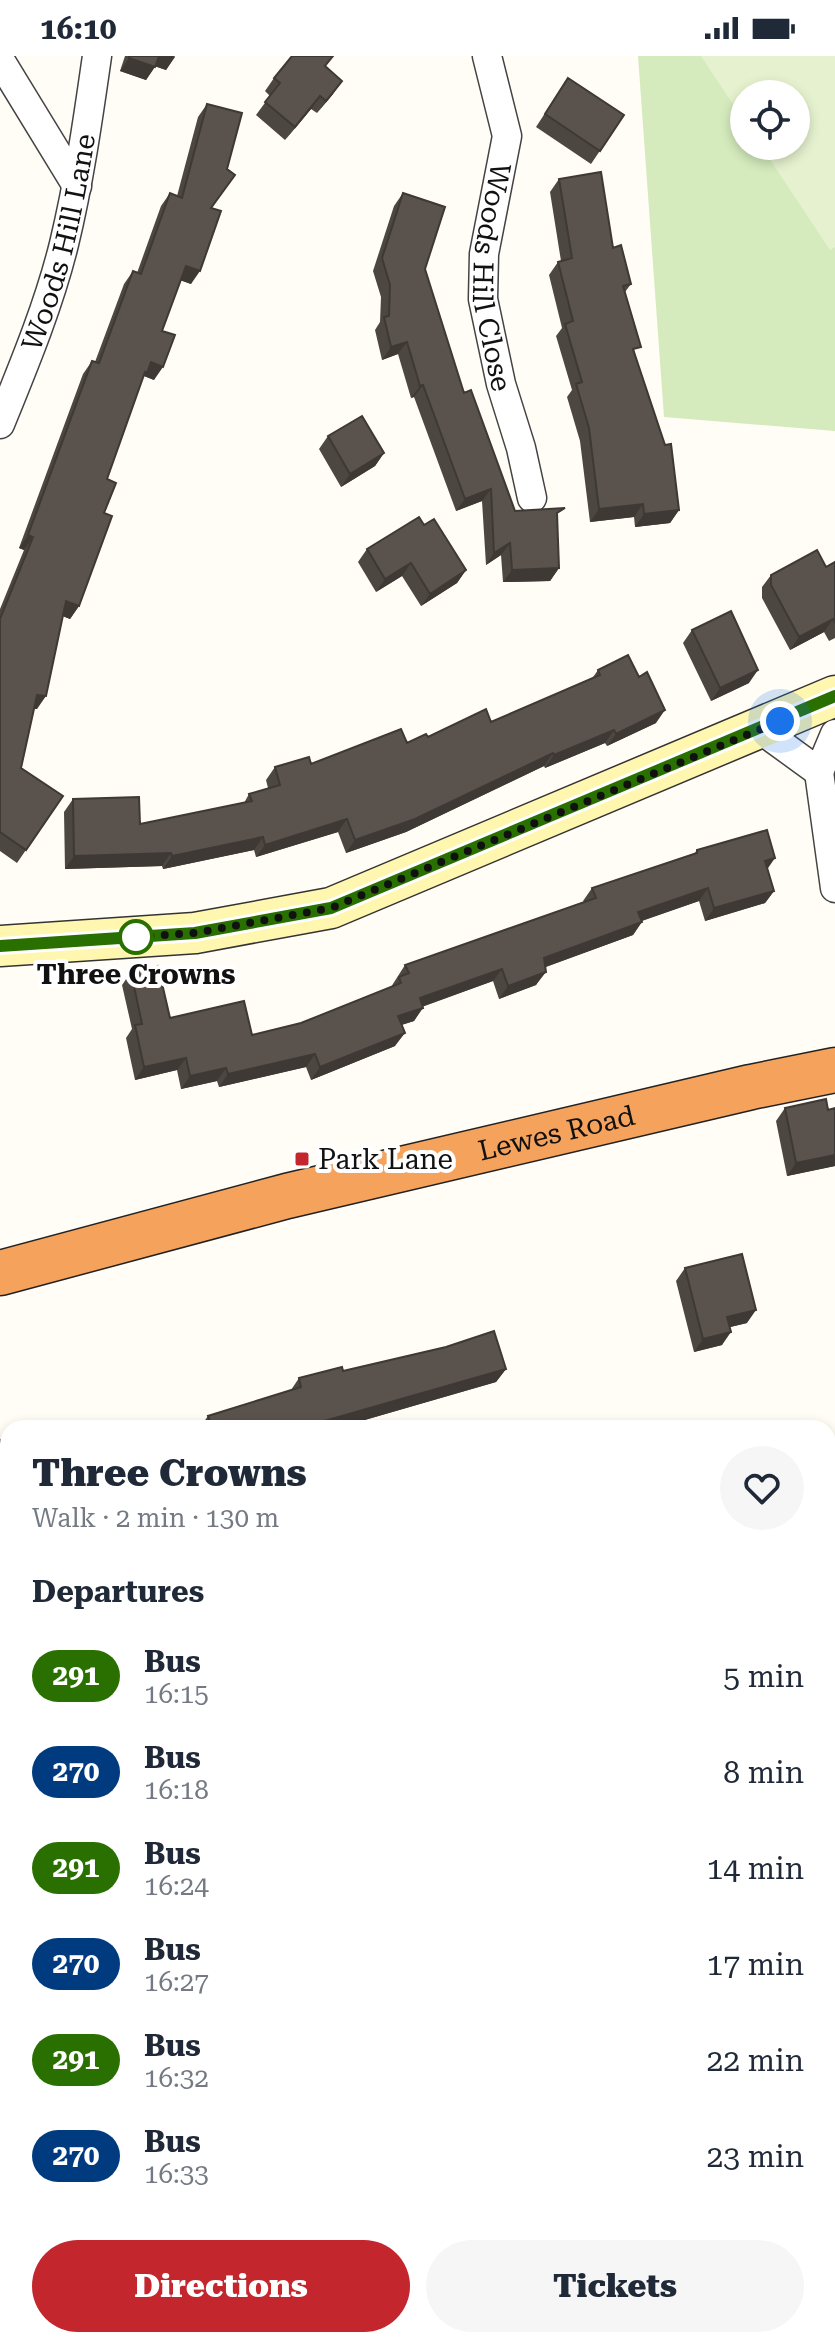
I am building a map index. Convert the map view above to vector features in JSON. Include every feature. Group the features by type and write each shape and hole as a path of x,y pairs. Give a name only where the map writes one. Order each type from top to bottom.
{"highway":[{"name":"Lewes Road","path":"0,1273 287,1196 835,1070"}],"street":[{"name":"Woods Hill Lane","path":"0,424 28,354 58,263 77,186 97,56"},
{"name":"Woods Hill Close","path":"487,56 507,136 484,254 483,299 501,384 521,448 532,498"},
{"path":"0,60 77,186"},
{"path":"0,946 195,933 331,908 835,696"},
{"path":"760,729 819,772"},
{"path":"835,734 819,772 835,888"}],"green space":[{"path":"638,56 835,56 835,431 664,417"},
{"path":"701,56 835,56 835,247 830,250 770,160 810,160 810,80 730,80 730,100"}],"building":[{"path":"129,56 159,56 155,67"},
{"path":"292,56 333,56 325,66 342,81 326,101 320,96 295,127 265,102 280,83 274,78"},
{"path":"568,78 624,115 600,151 545,114"},
{"path":"207,104 242,113 227,169 235,175 211,208 221,211 200,271 186,266 162,331 175,335 163,367 151,362 145,372 107,479 116,483 104,513 112,516 79,606 66,601 46,696 37,695 21,768 63,796 26,850 0,832 0,619 33,537 28,535 92,361 99,363 133,271 141,274 170,193 182,198"},
{"path":"601,172 613,248 621,245 631,284 623,286 641,347 633,349 665,445 671,444 679,510 644,514 643,504 599,509 589,428 576,384 582,382 565,324 573,321 558,262 572,258 559,179"},
{"path":"403,193 445,207 425,269 464,393 471,390 515,511 565,508 557,513 559,568 512,570 510,543 494,553 491,489 465,499 423,385 420,386 407,342 391,347 384,317 389,316 390,285 382,258"},
{"path":"362,416 384,453 350,474 328,436"},
{"path":"419,517 424,525 434,519 466,570 430,594 411,563 385,579 367,549"},
{"path":"817,550 826,567 835,562 835,623 833,619 799,637 771,585 771,575"},
{"path":"731,611 758,670 720,688 692,630"},
{"path":"628,655 639,677 647,672 665,710 616,734 614,730 553,753 415,819 355,840 347,819 265,845 263,837 172,856 171,853 74,856 73,799 139,797 140,824 252,801 249,794 280,785 275,767 309,757 311,764 401,729 407,743 426,734 428,737 486,709 491,722 600,675 598,670"},
{"path":"767,830 775,858 765,861 774,891 714,908 708,888 638,912 642,922 544,958 546,972 508,986 502,969 420,998 423,1008 398,1016 405,1033 320,1067 315,1054 228,1074 226,1068 190,1076 186,1058 144,1067 135,1025 142,1024 131,972 158,966 170,1018 244,1001 252,1035 301,1023 401,983 399,977 409,973 405,965 596,898 592,888 697,853 697,850"},
{"path":"826,1099 828,1110 835,1108 835,1155 796,1163 785,1108"},
{"path":"742,1254 756,1310 727,1317 731,1332 703,1339 685,1268"},
{"path":"494,1331 506,1369 328,1420 210,1420 208,1416 301,1387 299,1378 446,1347"}],"bus line":[{"name":"291","path":"0,946 195,933 331,908 835,696"}],"place":[{"name":"Three Crowns","path":"136,937"},
{"name":"Park Lane","path":"302,1159"}],"route":[{"path":"136,937 195,933 331,908 780,721"}]}
